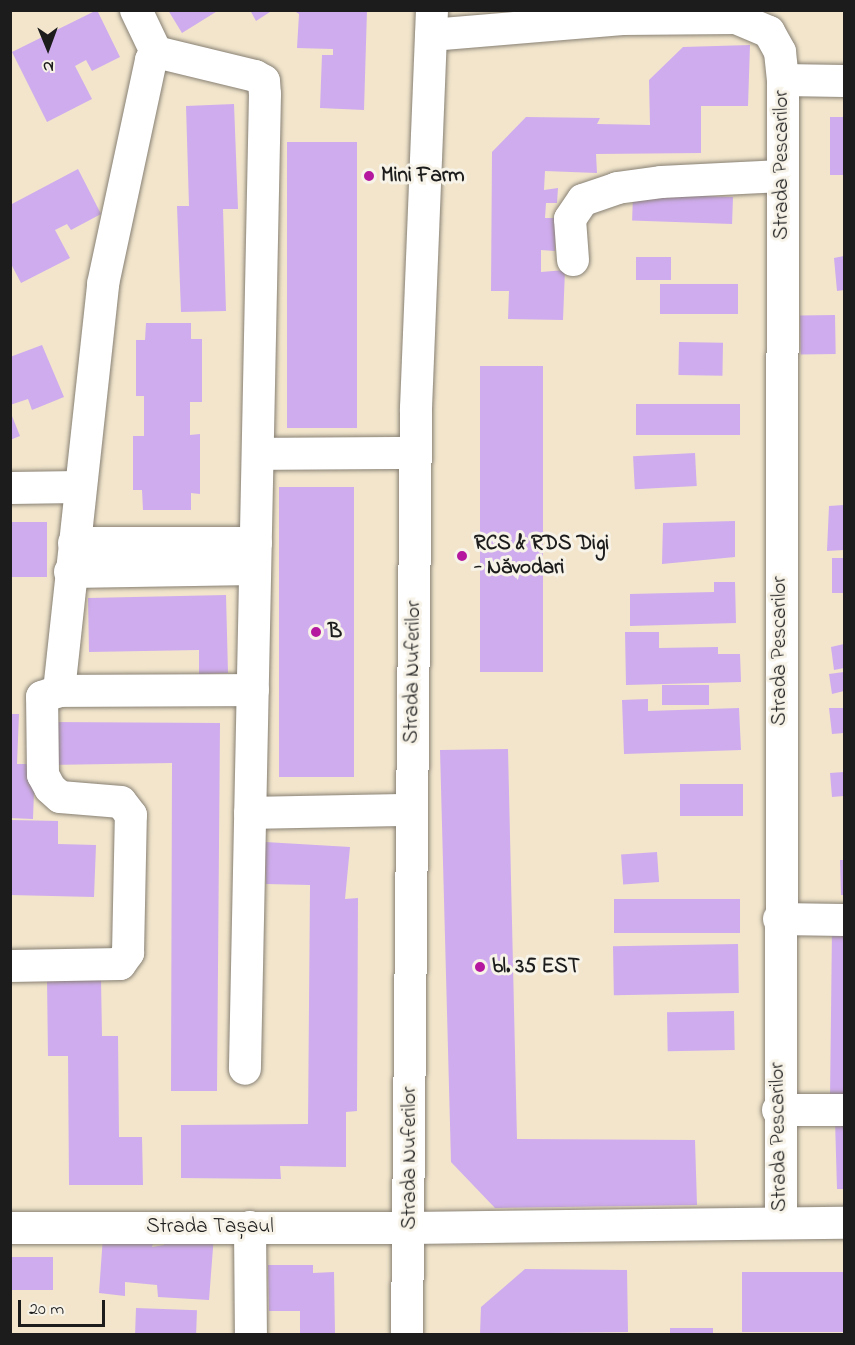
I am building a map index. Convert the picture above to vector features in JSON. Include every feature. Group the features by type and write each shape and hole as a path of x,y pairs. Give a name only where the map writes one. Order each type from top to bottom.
{"street":[{"path":"136,10 156,52 264,81 244,1069"},
{"name":"Strada Pescarilor","path":"431,23 625,15 736,18 754,23 769,32 780,52 783,80 778,1110 780,1223"},
{"name":"Strada Nuferilor","path":"407,1335 410,1228 416,453 431,23"},
{"path":"59,691 103,284 151,60 156,52"},
{"path":"783,80 844,81"},
{"path":"573,260 570,219 583,200 616,188 661,182 782,176"},
{"path":"258,454 416,453"},
{"path":"10,488 80,488"},
{"path":"72,557 255,556"},
{"path":"10,966 120,964 128,953 131,814 122,802 60,797 50,788 43,775 42,697 59,691 253,690"},
{"path":"250,813 412,810"},
{"path":"779,919 844,920"},
{"path":"778,1110 844,1110"},
{"name":"Strada Tașaul","path":"10,1228 410,1228 844,1223"},
{"path":"250,1227 251,1335"}],"building":[{"path":"97,10 120,57 92,71 86,60 75,66 92,99 47,122 12,52"},
{"path":"168,10 219,10 182,33"},
{"path":"250,10 273,10 256,21"},
{"path":"293,10 367,10 364,110 320,108 322,55 333,55 333,49 297,48 299,14"},
{"path":"750,45 748,106 701,106 701,153 596,154 597,173 545,171 544,190 558,188 557,203 546,203 545,218 556,218 555,251 541,250 541,272 565,270 563,320 508,319 509,291 491,291 492,152 526,117 600,118 597,124 650,125 649,80 683,47"},
{"path":"234,104 238,209 223,209 226,311 181,312 177,206 189,206 186,106"},
{"path":"830,117 844,117 844,175 830,175"},
{"path":"287,142 357,142 357,428 287,428"},
{"path":"78,169 101,214 71,230 67,224 55,230 70,258 21,283 10,262 10,205"},
{"path":"633,194 733,197 732,224 632,220"},
{"path":"844,256 844,290 837,291 834,258"},
{"path":"636,257 671,257 671,280 636,280"},
{"path":"660,284 738,284 738,314 660,314"},
{"path":"835,315 836,354 801,355 800,316"},
{"path":"146,323 191,323 191,339 202,339 202,402 190,402 190,435 200,434 200,494 191,493 191,510 143,510 142,490 133,490 133,436 144,436 144,396 136,396 136,340 145,340"},
{"path":"679,342 723,343 722,376 678,375"},
{"path":"42,345 64,397 32,410 28,399 10,405 10,357"},
{"path":"480,366 543,366 543,672 480,672"},
{"path":"636,404 740,404 740,435 636,435"},
{"path":"10,411 20,436 10,440"},
{"path":"695,453 697,486 635,489 633,456"},
{"name":"B","path":"279,487 354,487 354,777 279,777"},
{"path":"844,505 844,550 827,551 829,506"},
{"path":"735,521 735,557 662,564 663,523"},
{"path":"10,522 47,522 47,577 10,577"},
{"path":"832,558 844,558 844,593 832,593"},
{"path":"714,582 735,582 736,623 630,626 630,594 714,592"},
{"path":"226,595 228,673 199,674 199,650 89,652 88,598"},
{"path":"625,632 659,632 659,648 718,647 718,654 740,654 741,682 626,685"},
{"path":"844,644 844,668 834,670 831,647"},
{"path":"844,672 844,691 832,694 829,674"},
{"path":"662,685 709,685 709,705 662,705"},
{"path":"648,699 648,711 739,708 741,750 624,754 622,700"},
{"path":"829,708 844,708 844,733 832,734"},
{"path":"10,714 19,714 17,764 35,764 33,819 10,818"},
{"path":"51,722 220,723 217,1091 171,1091 172,763 48,765"},
{"name":"bl. 35 EST","path":"508,749 517,1139 695,1140 697,1205 495,1208 451,1162 440,750"},
{"path":"844,772 844,796 832,797 830,773"},
{"path":"680,784 743,784 743,816 680,816"},
{"path":"10,820 58,821 58,844 96,845 94,897 10,895"},
{"path":"265,842 350,847 345,899 358,898 357,1111 346,1112 346,1167 280,1166 281,1179 181,1178 181,1125 308,1124 310,885 266,884"},
{"path":"657,852 659,882 623,884 621,855"},
{"path":"840,860 844,860 844,895 841,895"},
{"path":"614,899 740,899 740,933 614,933"},
{"path":"832,929 844,929 844,1100 830,1100"},
{"path":"738,944 739,993 614,995 613,946"},
{"path":"101,979 102,1036 118,1036 119,1137 142,1137 143,1185 69,1185 68,1056 48,1056 47,980"},
{"path":"734,1011 735,1050 668,1051 667,1012"},
{"path":"835,1120 844,1120 844,1189 837,1189"},
{"path":"165,1235 214,1235 209,1300 158,1297 157,1285 125,1282 125,1296 99,1293 103,1236 155,1237 152,1247 164,1245"},
{"path":"10,1257 53,1257 53,1290 10,1290"},
{"path":"268,1265 313,1265 313,1273 334,1272 335,1334 300,1334 300,1311 269,1311"},
{"path":"525,1269 627,1270 628,1332 480,1334 481,1307"},
{"path":"742,1272 844,1272 844,1332 742,1332"},
{"path":"136,1308 197,1310 196,1334 135,1334"},
{"path":"670,1328 713,1328 713,1334 670,1334"}],"place":[{"name":"Mini Farm","path":"369,176"},
{"name":"RCS & RDS Digi - Năvodari","path":"462,556"},
{"name":"B","path":"316,632"},
{"name":"bl. 35 EST","path":"480,967"}]}
